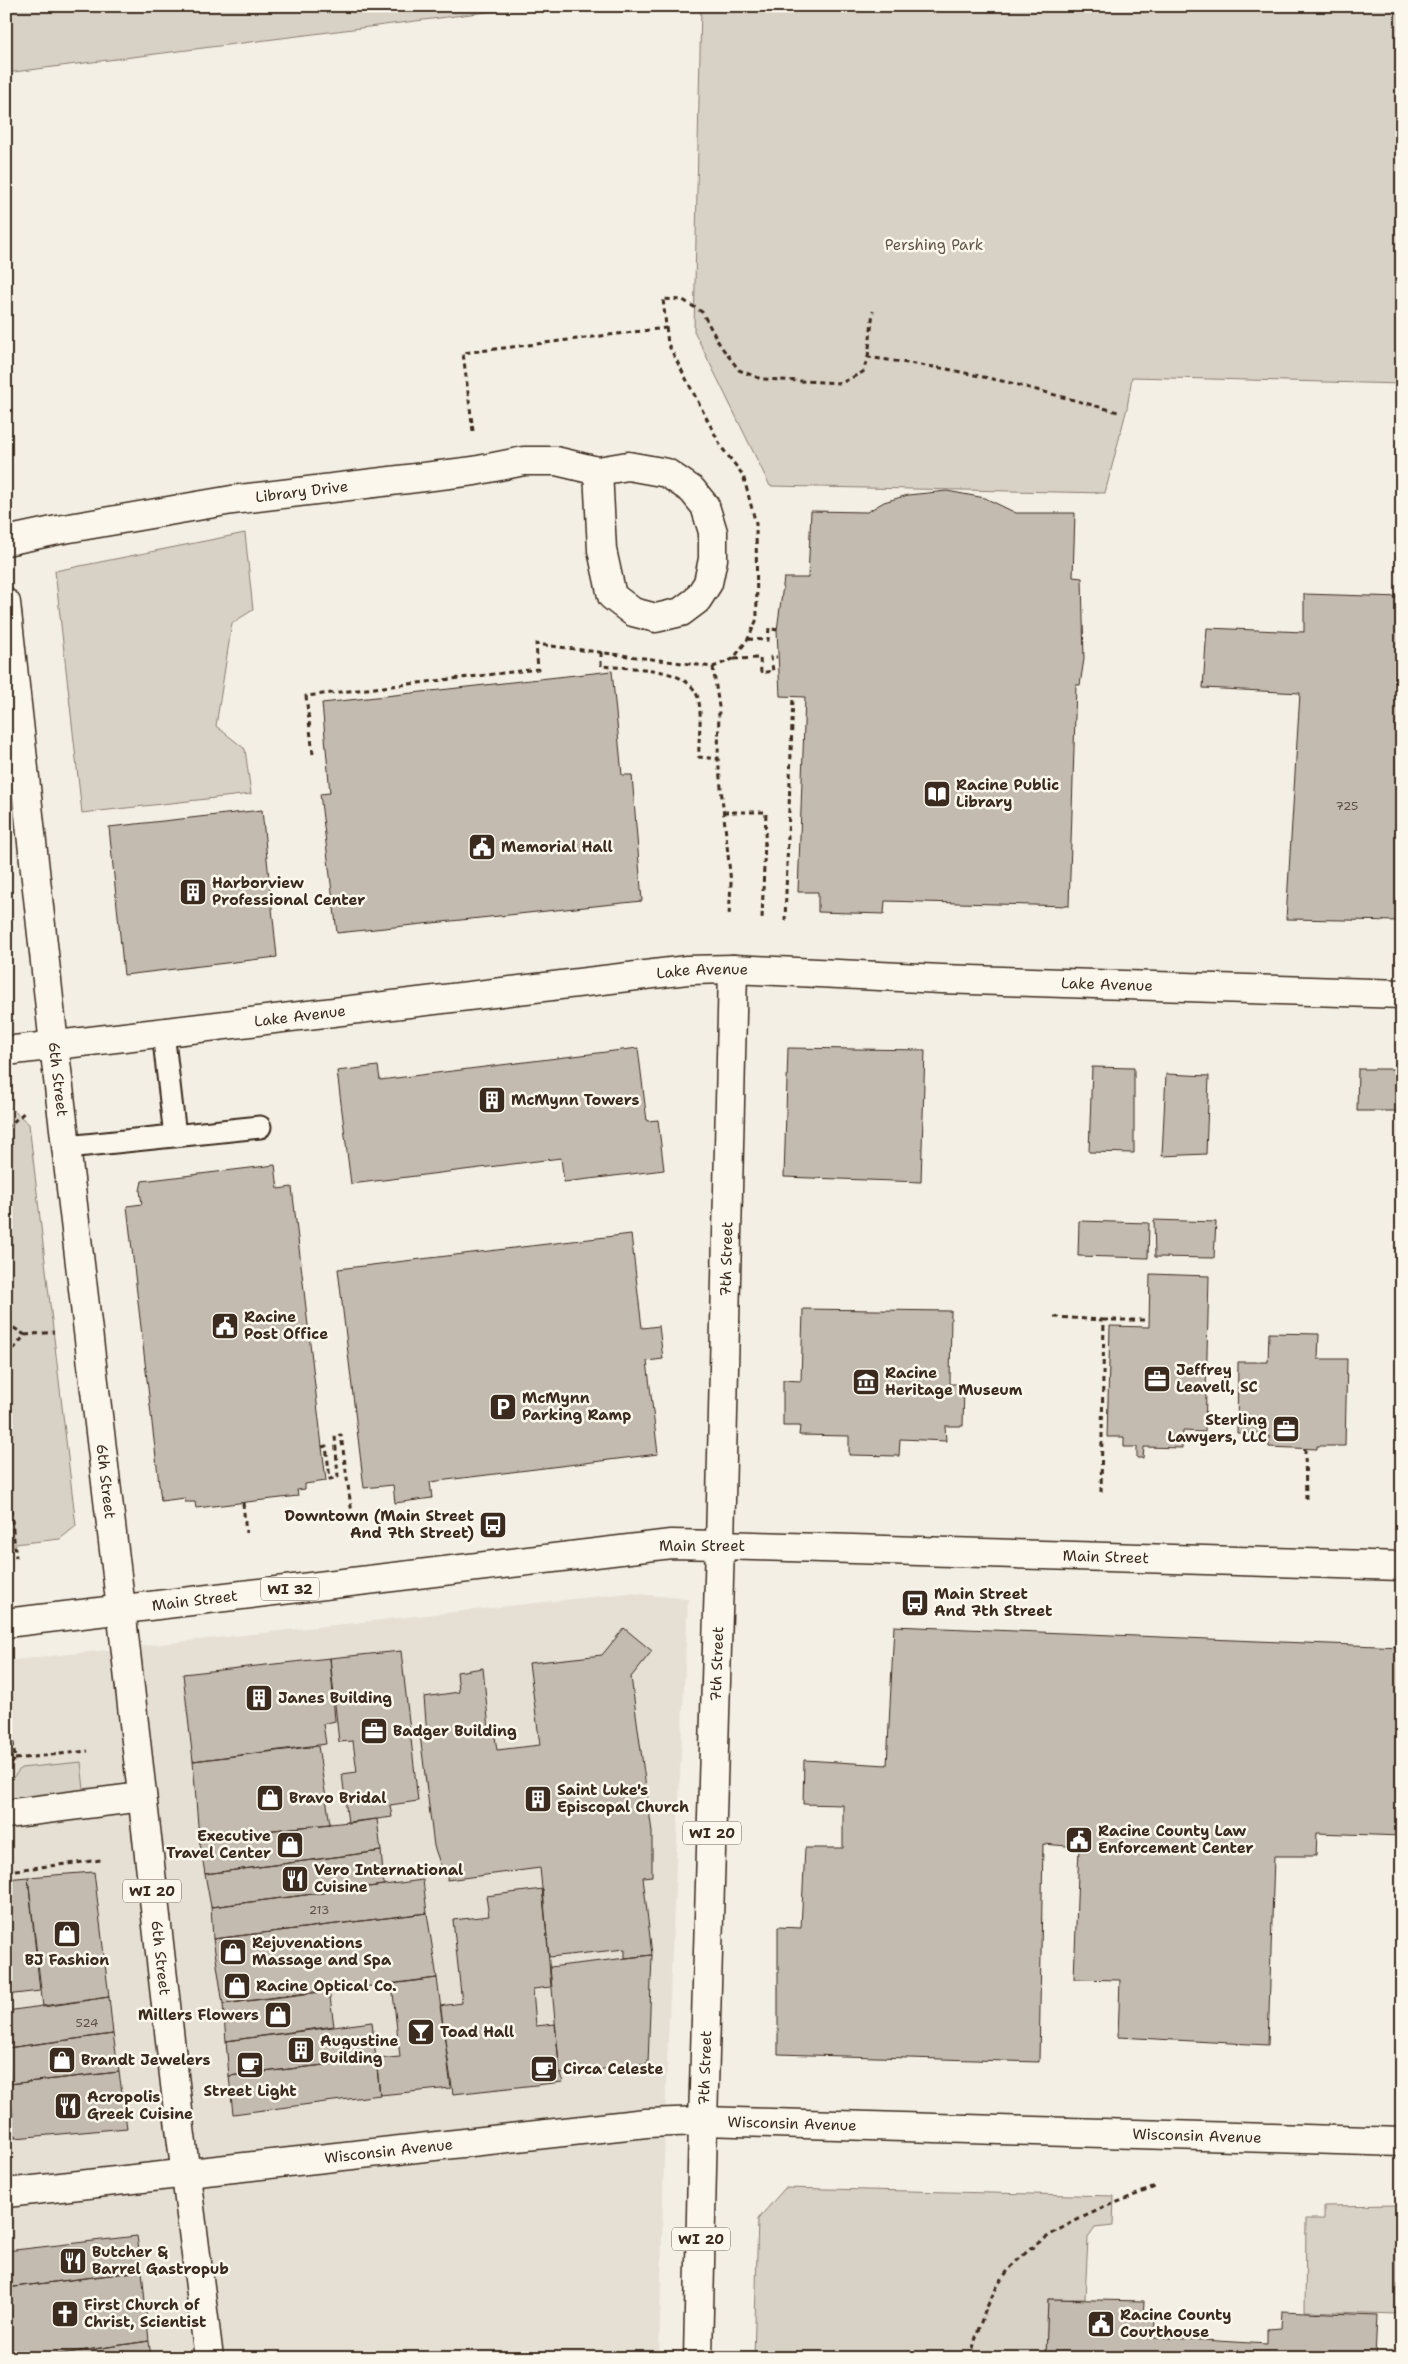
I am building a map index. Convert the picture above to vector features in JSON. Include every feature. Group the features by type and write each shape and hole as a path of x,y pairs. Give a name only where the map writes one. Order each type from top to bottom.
{"street":[{"name":"Library Drive","path":"6,541 58,530 232,500 474,471 524,461 556,461 598,471 628,466 667,474 692,490 705,506 714,532 708,583 697,600 681,612 656,618 633,612 612,596 602,550 598,471"},
{"name":"6th Street","path":"6,603 54,1045 185,2172 209,2358"},
{"name":"Lake Avenue","path":"6,1051 673,972 733,969 941,980 1402,994"},
{"name":"7th Street","path":"698,2358 720,1546 733,969"},
{"name":"Main Street","path":"6,1623 672,1544 1402,1566"},
{"path":"6,1814 142,1797"},
{"name":"Wisconsin Avenue","path":"6,2193 646,2123 703,2121 1402,2142"}],"lane":[{"path":"163,1032 175,1136"},
{"path":"67,1147 260,1127"}],"path":[{"path":"733,658 748,639 756,619 756,524 743,475 722,448 668,344 663,298 683,300 702,312 720,345 739,370 761,379 841,383 863,372 868,357 873,311"},
{"path":"472,431 463,353 666,328"},
{"path":"868,357 947,369 1011,383 1118,412"},
{"path":"748,639 768,640 769,628 777,630"},
{"path":"313,754 306,696 538,669 536,644 714,667 733,658 760,658 761,673 773,671 770,657 777,657"},
{"path":"601,652 601,666 671,673 684,679 693,688 699,702 699,757 718,759"},
{"path":"714,667 719,707 718,759 731,884 729,916"},
{"path":"785,921 793,696"},
{"path":"723,812 766,812 762,918"},
{"path":"6,1128 30,1107"},
{"path":"1054,1317 1145,1320"},
{"path":"1101,1492 1104,1320"},
{"path":"6,1323 25,1335 57,1332"},
{"path":"6,1358 25,1335"},
{"path":"322,1447 326,1446 330,1479 338,1478 335,1436 341,1435 353,1521"},
{"path":"1305,1449 1306,1499"},
{"path":"6,1465 16,1558"},
{"path":"243,1503 246,1533"},
{"path":"6,1690 15,1759 6,1771"},
{"path":"15,1759 88,1751"},
{"path":"6,1871 101,1860"},
{"path":"971,2358 987,2306 1012,2265 1051,2235 1102,2208 1155,2186"}],"shaded area":[{"path":"629,1593 688,1599 666,2083 659,2358 6,2358 6,1661"}],"green space":[{"path":"6,6 534,6 6,73"},
{"name":"Pershing Park","path":"701,6 1402,6 1402,384 1132,377 1127,408 1105,493 770,486 694,331"},
{"path":"245,533 253,610 232,623 216,726 245,749 251,794 82,813 55,571"},
{"path":"6,1104 29,1124 76,1526 60,1539 6,1545"},
{"path":"81,1762 84,1790 6,1799 6,1786 21,1768"},
{"path":"785,2188 1114,2196 1113,2226 1095,2228 1088,2238 1085,2299 1048,2299 1046,2358 754,2358 758,2219"},
{"path":"1398,2205 1396,2314 1305,2311 1306,2219 1324,2219 1324,2206"}],"building":[{"name":"Racine Public Library","path":"947,491 985,498 1016,513 1075,513 1073,577 1082,578 1084,659 1080,685 1076,685 1069,906 885,901 884,914 818,912 818,892 798,892 805,697 780,696 777,630 784,578 808,578 811,511 867,512 884,502 908,495"},
{"path":"1304,594 1402,597 1402,921 1286,919 1300,693 1203,688 1207,628 1304,632"},
{"name":"Memorial Hall","path":"612,671 622,775 632,775 642,901 337,933 320,794 330,793 322,703"},
{"name":"Harborview Professional Center","path":"262,810 277,957 124,975 109,827"},
{"name":"McMynn Towers","path":"638,1048 647,1121 658,1120 664,1170 564,1182 561,1158 351,1184 337,1071 378,1066 380,1080"},
{"path":"788,1048 925,1050 921,1182 784,1177"},
{"path":"1092,1067 1134,1068 1134,1153 1089,1152"},
{"path":"1358,1069 1401,1069 1399,1111 1357,1111"},
{"path":"1401,1069 1402,1213 1396,1213"},
{"path":"1166,1074 1209,1076 1206,1154 1162,1156"},
{"name":"Racine Post Office","path":"275,1165 278,1189 292,1187 326,1481 305,1484 305,1489 297,1490 298,1496 196,1508 195,1502 185,1502 185,1498 161,1501 127,1206 142,1204 140,1191 142,1181"},
{"path":"1154,1220 1216,1222 1214,1258 1155,1257"},
{"path":"1079,1221 1149,1223 1148,1258 1078,1256"},
{"name":"McMynn Parking Ramp","path":"631,1234 642,1328 659,1326 663,1359 647,1361 658,1454 430,1482 432,1498 395,1503 393,1485 364,1488 338,1269"},
{"name":"Jeffrey Leavell, SC","path":"1150,1274 1209,1276 1205,1432 1183,1431 1182,1448 1144,1447 1143,1458 1137,1458 1137,1447 1124,1447 1124,1437 1107,1437 1110,1326 1149,1327"},
{"name":"Racine Heritage Museum","path":"803,1309 951,1311 950,1384 964,1384 963,1426 945,1426 946,1441 900,1439 899,1456 849,1455 849,1436 799,1435 800,1426 783,1426 783,1380 801,1381"},
{"path":"1269,1333 1319,1334 1318,1359 1347,1359 1345,1446 1317,1446 1317,1449 1269,1447 1269,1436 1265,1436 1265,1433 1237,1433 1238,1362 1268,1362"},
{"name":"Racine County Law Enforcement Center","path":"894,1626 1402,1647 1402,1836 1317,1833 1316,1856 1274,1856 1268,2045 1118,2037 1120,1980 1074,1979 1079,1847 1043,1844 1039,2062 778,2054 778,1927 801,1928 805,1848 843,1848 843,1805 803,1804 804,1760 887,1765"},
{"name":"Saint Luke's Episcopal Church","path":"624,1628 652,1651 631,1677 652,1832 652,1876 643,1877 652,1955 625,1958 625,1949 549,1957 540,1868 447,1880 448,1872 443,1872 434,1846 420,1735 427,1735 424,1697 459,1692 457,1672 483,1668 489,1729 494,1730 497,1750 540,1745 529,1663 602,1655"},
{"name":"Badger Building","path":"401,1651 418,1801 390,1805 392,1817 348,1823 342,1774 357,1772 353,1741 339,1742 330,1658"},
{"name":"Janes Building","path":"330,1658 335,1721 323,1724 326,1744 193,1761 183,1674"},
{"path":"318,1746 330,1824 199,1838 193,1761"},
{"name":"Executive Travel Center","path":"377,1819 381,1851 205,1874 199,1838"},
{"name":"Vero International Cuisine","path":"381,1851 384,1885 211,1907 205,1874"},
{"name":"BJ Fashion","path":"94,1872 109,1997 43,2007 28,1877"},
{"path":"28,1877 40,1991 6,1995 6,1879"},
{"path":"423,1880 427,1913 213,1939 211,1907"},
{"path":"543,1889 551,1987 533,1989 536,2026 555,2024 560,2074 563,2082 453,2094 440,2006 462,2003 453,1920 489,1916 486,1896"},
{"path":"427,1913 437,1978 223,2004 213,1939"},
{"path":"652,1955 648,2064 560,2074 550,1967"},
{"name":"Toad Hall","path":"437,1978 451,2088 380,2095 376,2059 400,2057 392,1984"},
{"name":"Millers Flowers","path":"329,1990 334,2026 226,2041 223,2004"},
{"path":"109,1997 113,2034 7,2048 15,2138 6,2139 6,2011"},
{"name":"Augustine Building","path":"372,2022 376,2059 229,2076 226,2041"},
{"name":"Brandt Jewelers","path":"113,2034 119,2072 9,2084 7,2048"},
{"path":"376,2059 380,2095 233,2114 229,2076"},
{"name":"Acropolis Greek Cuisine","path":"119,2072 127,2128 15,2138 9,2084"},
{"name":"Butcher & Barrel Gastropub","path":"137,2236 142,2271 6,2288 6,2251"},
{"path":"142,2271 149,2341 32,2358 6,2358 6,2288"},
{"name":"Racine County Courthouse","path":"1048,2299 1144,2301 1143,2319 1155,2319 1154,2337 1267,2344 1267,2329 1281,2328 1282,2311 1377,2315 1375,2358 1046,2358"},
{"path":"149,2341 151,2358 32,2358"}],"place":[{"name":"Racine Public Library","path":"937,794"},
{"name":"Memorial Hall","path":"482,847"},
{"name":"Harborview Professional Center","path":"193,892"},
{"name":"McMynn Towers","path":"492,1100"},
{"name":"Racine Post Office","path":"225,1326"},
{"name":"Jeffrey Leavell, SC","path":"1157,1379"},
{"name":"Racine Heritage Museum","path":"866,1382"},
{"name":"McMynn Parking Ramp","path":"503,1407"},
{"name":"Sterling Lawyers, LLC","path":"1286,1429"},
{"name":"Downtown (Main Street And 7th Street)","path":"493,1525"},
{"name":"Main Street And 7th Street","path":"915,1603"},
{"name":"Janes Building","path":"259,1698"},
{"name":"Badger Building","path":"374,1731"},
{"name":"Bravo Bridal","path":"270,1798"},
{"name":"Saint Luke's Episcopal Church","path":"538,1799"},
{"name":"Racine County Law Enforcement Center","path":"1079,1840"},
{"name":"Executive Travel Center","path":"290,1845"},
{"name":"Vero International Cuisine","path":"295,1879"},
{"name":"BJ Fashion","path":"67,1934"},
{"name":"Rejuvenations Massage and Spa","path":"233,1952"},
{"name":"Racine Optical Co.","path":"237,1986"},
{"name":"Millers Flowers","path":"278,2015"},
{"name":"Toad Hall","path":"421,2032"},
{"name":"Augustine Building","path":"301,2050"},
{"name":"Brandt Jewelers","path":"62,2060"},
{"name":"Street Light","path":"250,2065"},
{"name":"Circa Celeste","path":"544,2069"},
{"name":"Acropolis Greek Cuisine","path":"68,2106"},
{"name":"Butcher & Barrel Gastropub","path":"73,2261"},
{"name":"First Church of Christ, Scientist","path":"65,2314"},
{"name":"Racine County Courthouse","path":"1101,2324"}]}
